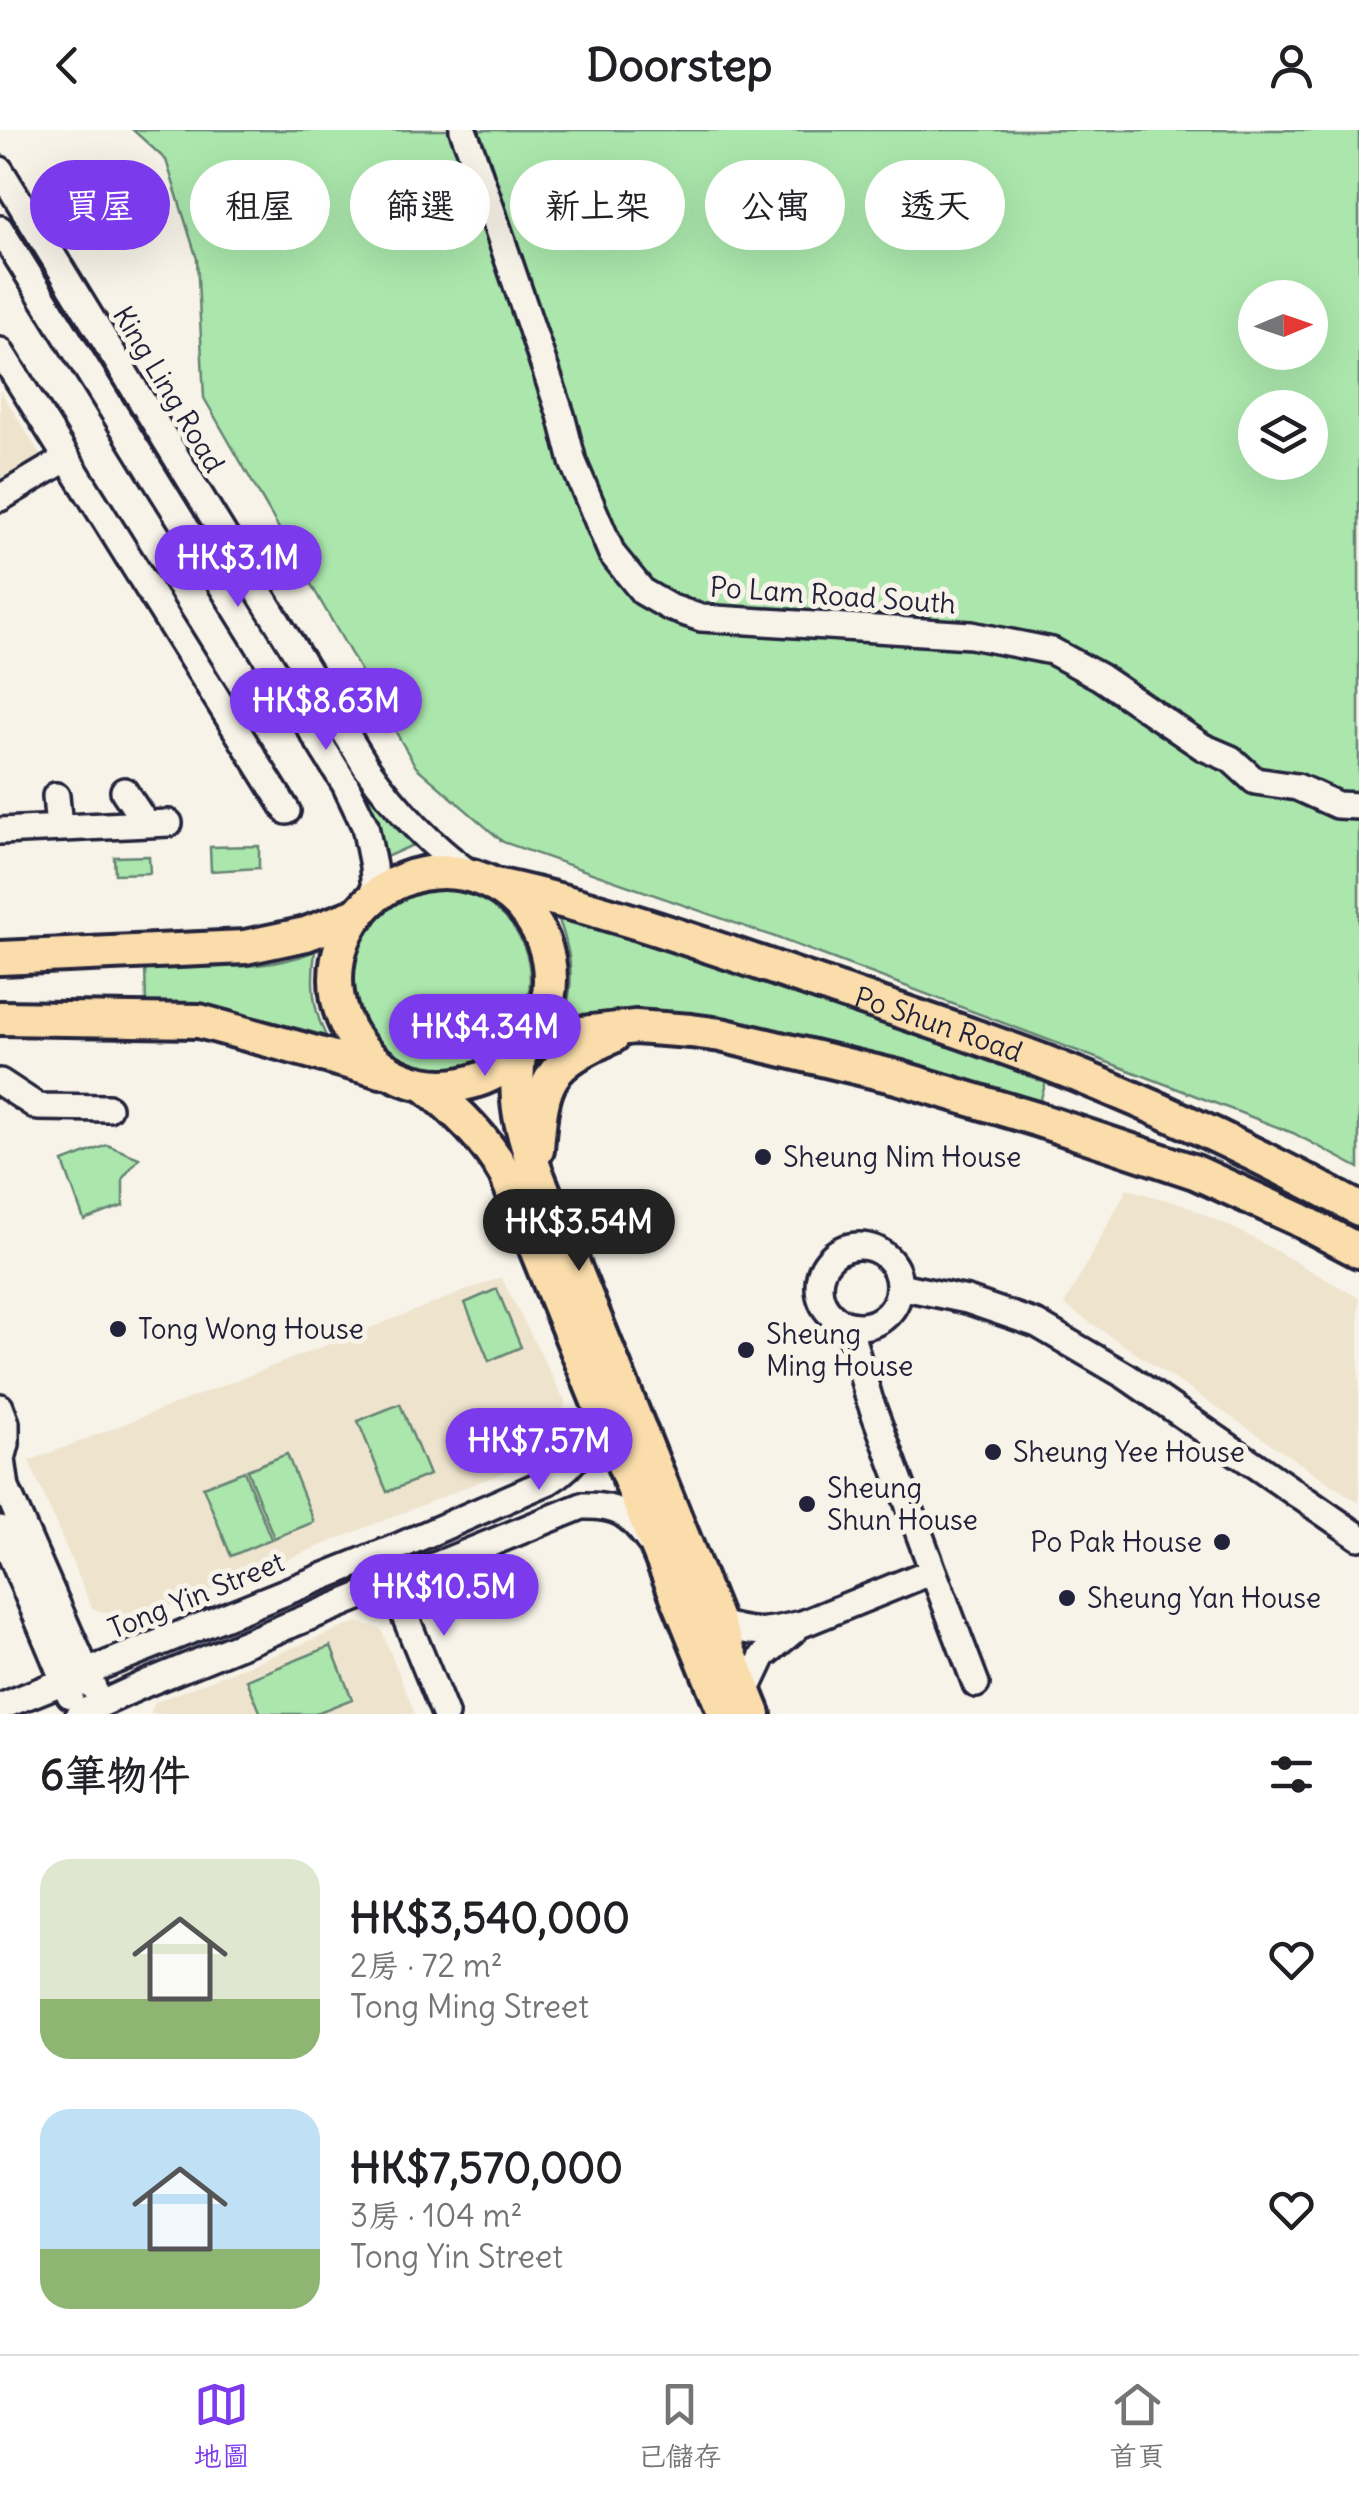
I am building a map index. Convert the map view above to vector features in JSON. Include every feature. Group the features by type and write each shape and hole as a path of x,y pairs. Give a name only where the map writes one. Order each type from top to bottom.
{"main road":[{"path":"0,958 245,948 336,925 402,880 441,871 485,880 519,903 541,936 548,991 544,1009 525,1046 516,1084 522,1127 535,1170 717,1623 741,1707"},
{"name":"Po Shun Road","path":"485,880 701,943 1044,1062 1212,1133 1359,1209"},
{"path":"367,904 344,939 338,958 337,996 350,1033 361,1049 390,1074"},
{"path":"0,1018 199,1021 426,1086 475,1082 498,1071 525,1046 634,1026 721,1035 897,1076 1195,1172 1359,1251"},
{"path":"535,1170 542,1099 554,1074 570,1056 634,1026"},
{"path":"426,1086 482,1138 506,1175 661,1557 741,1707"}],"street":[{"path":"447,130 474,156"},
{"name":"Po Lam Road South","path":"462,130 561,415 573,462 612,554 643,592 701,618 971,635 1052,651 1100,677 1203,747 1231,759 1256,781 1296,787 1337,804 1359,806"},
{"name":"King Ling Road","path":"0,170 368,768 409,822 441,853 485,880"},
{"name":"King Ling Road","path":"0,229 345,784 365,826 373,866 367,904"},
{"path":"0,351 287,812"},
{"path":"0,498 67,458"},
{"path":"0,832 157,824 124,791"},
{"path":"56,796 60,828"},
{"path":"0,1082 38,1106 108,1108"},
{"path":"854,1246 876,1250 892,1265 898,1286 896,1298 883,1318 872,1324 848,1324 828,1311 819,1288 820,1276 833,1256 854,1246"},
{"path":"898,1286 967,1300 1037,1324 1126,1376 1359,1537"},
{"path":"848,1324 870,1398 976,1684"},
{"path":"0,1407 6,1423 2,1460 6,1488 90,1712 582,1506 619,1510 636,1523 661,1557"},
{"name":"Tong Yin Street","path":"0,1706 402,1545 549,1481 580,1453 600,1407"},
{"path":"0,1529 76,1676"},
{"path":"717,1623 756,1634 802,1624 934,1572"},
{"path":"392,1584 446,1714"},
{"path":"741,1707 763,1656 802,1624"}],"shaded area":[{"path":"0,390 42,457 0,483"},
{"path":"1127,1189 1184,1205 1246,1234 1359,1298 1359,1503 1064,1305"},
{"path":"501,1277 566,1403 544,1456 131,1622 92,1608 29,1461"},
{"path":"357,1622 381,1629 415,1714 150,1714 155,1702"}],"green space":[{"path":"133,130 1359,130 1359,1168 1293,1133 1144,1076 775,937 503,842 416,767 204,398 194,250 330,250 330,160 190,160 190,237 170,173 170,160"},
{"path":"364,781 391,823 413,845 386,857 378,826 358,784"},
{"path":"259,846 259,868 211,871 210,847"},
{"path":"149,856 150,873 115,874 114,857"},
{"path":"441,890 475,897 504,916 523,945 530,979 523,1013 504,1042 475,1061 441,1068 407,1061 378,1042 359,1013 352,979 359,945 378,916 407,897"},
{"path":"558,917 624,934 1048,1075 1039,1105 961,1079 741,1024 622,1010 573,1015 567,1006 570,961"},
{"path":"315,951 314,995 326,1036 237,1015 146,1004 145,967 253,965"},
{"path":"107,1145 139,1158 123,1178 123,1206 84,1220 63,1162"},
{"path":"497,1289 521,1347 489,1361 465,1303"},
{"path":"400,1404 429,1475 387,1492 358,1421"},
{"path":"287,1454 314,1522 274,1538 247,1470"},
{"path":"244,1471 271,1539 231,1556 203,1487"},
{"path":"331,1646 352,1699 314,1714 261,1714 247,1680"}],"place":[{"name":"Sheung Nim House","path":"763,1157"},
{"name":"Tong Wong House","path":"118,1329"},
{"name":"Sheung Ming House","path":"746,1350"},
{"name":"Sheung Yee House","path":"993,1452"},
{"name":"Sheung Shun House","path":"807,1504"},
{"name":"Po Pak House","path":"1222,1542"},
{"name":"Sheung Yan House","path":"1067,1598"}]}
